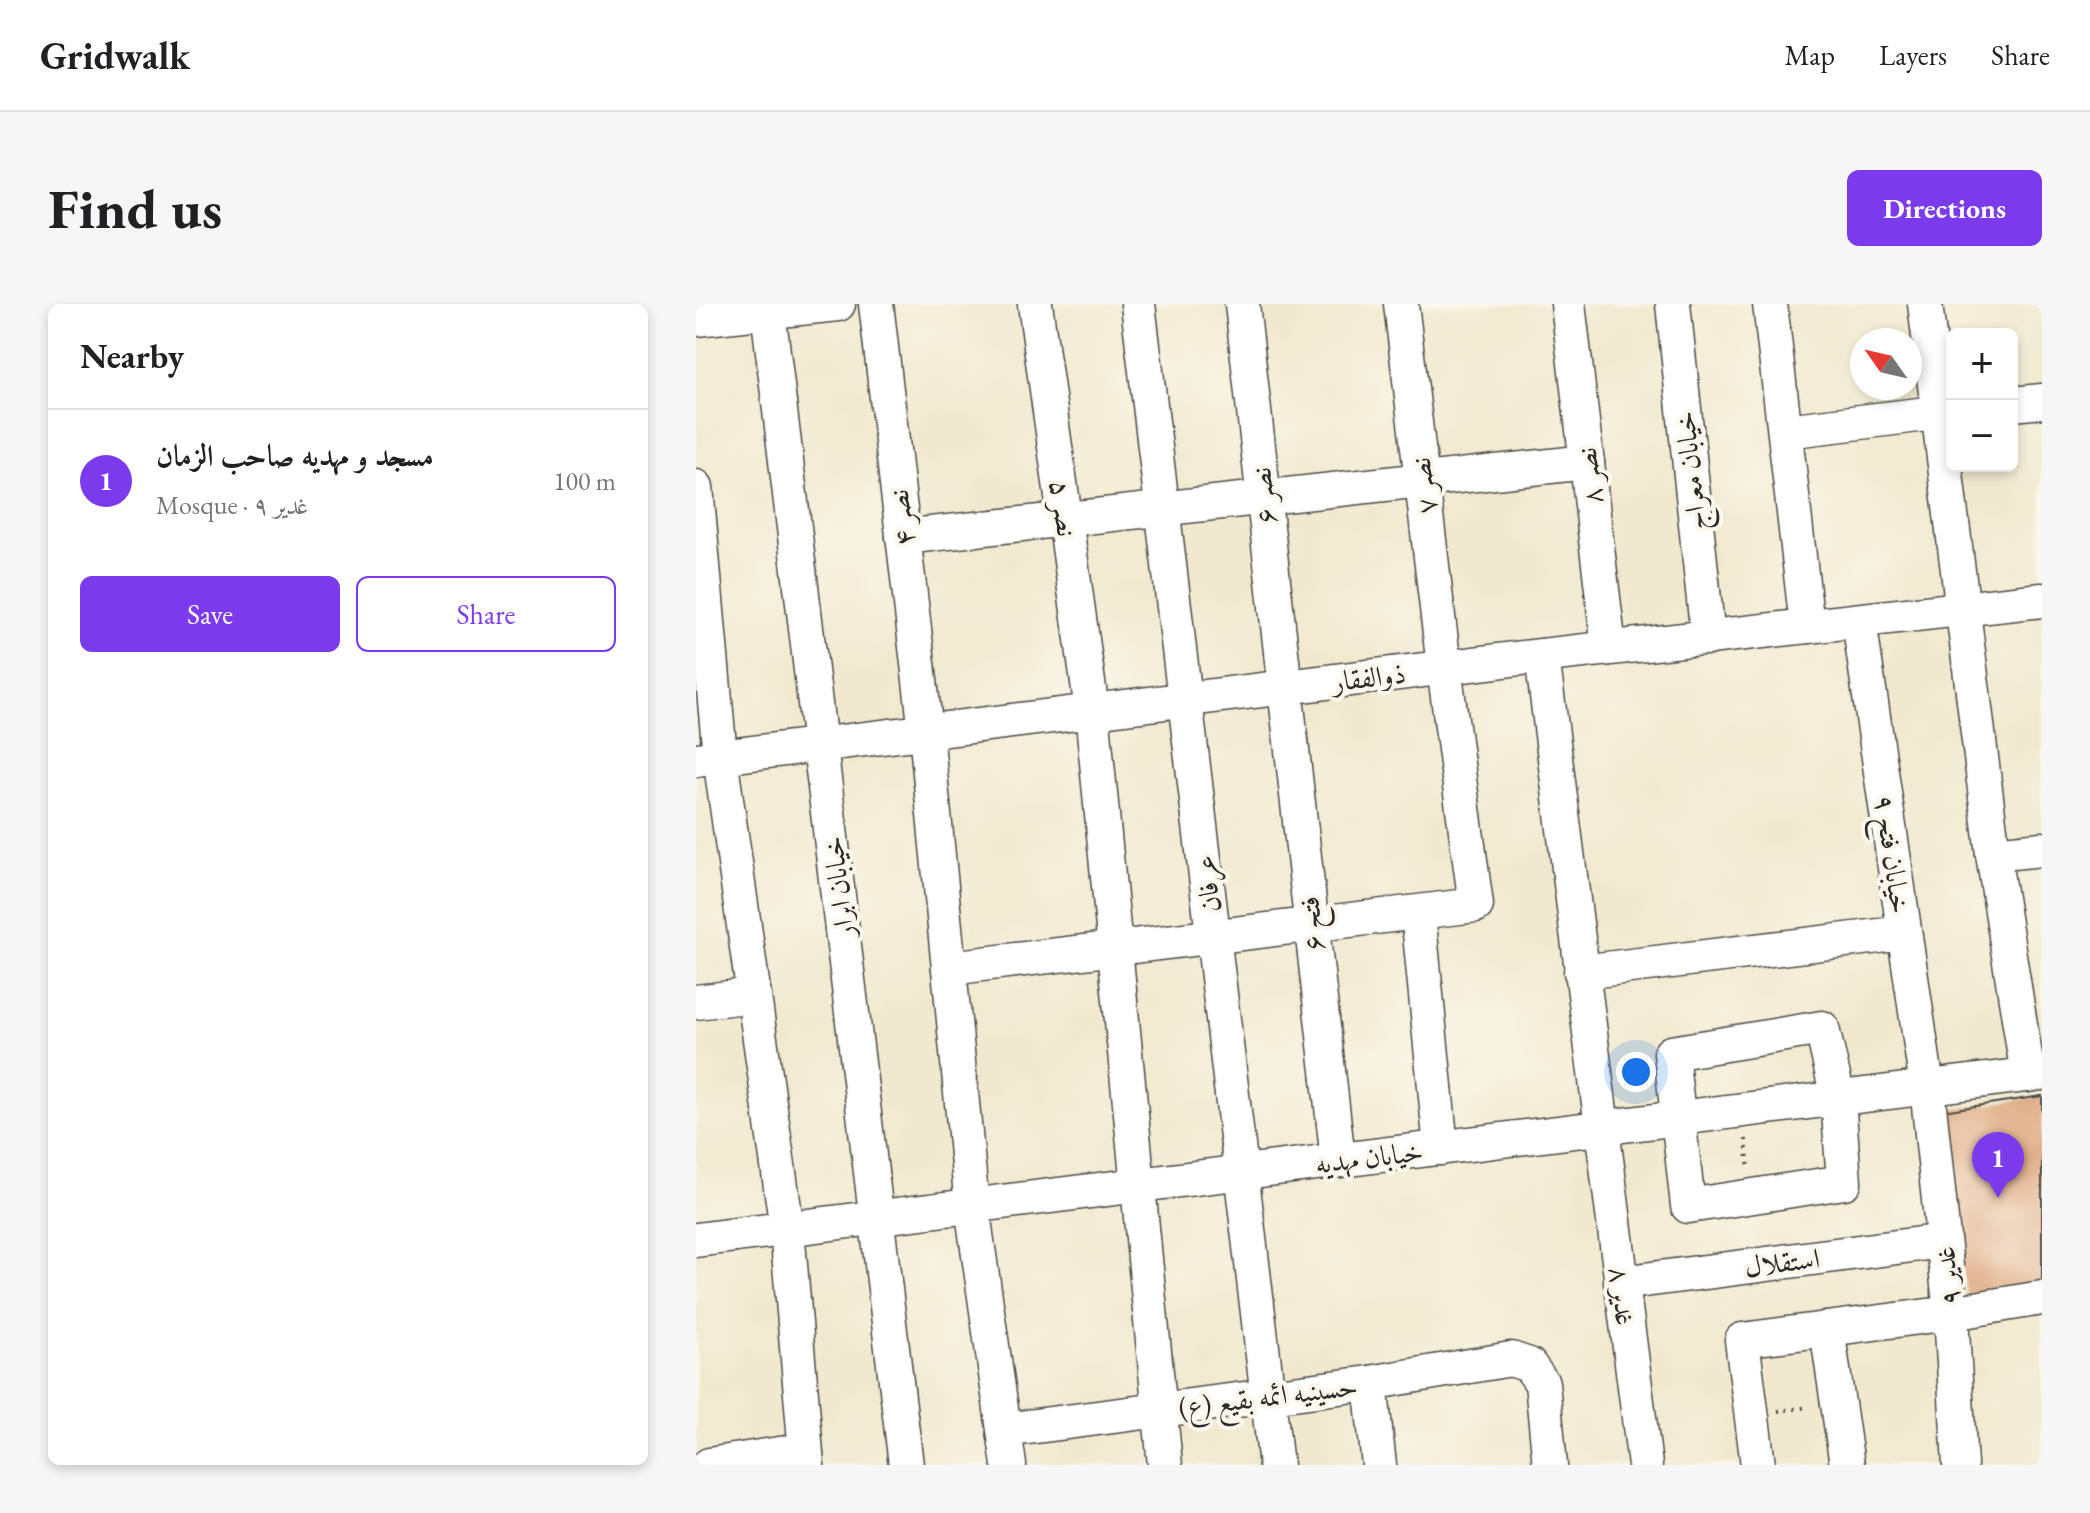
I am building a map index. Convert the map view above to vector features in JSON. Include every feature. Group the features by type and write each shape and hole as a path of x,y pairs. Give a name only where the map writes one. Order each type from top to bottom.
{"street":[{"path":"696,319 838,304"},
{"name":"نصر ۴","path":"876,304 926,732 972,1206 1009,1465"},
{"name":"نصر ۵","path":"1035,304 1092,711 1165,1465"},
{"name":"عرفان","path":"1138,304 1276,1465"},
{"name":"نصر ۶","path":"1242,304 1285,687"},
{"name":"نصر ۷","path":"1401,304 1476,905 1418,913"},
{"name":"نصر ۸","path":"1568,304 1609,648"},
{"name":"خیابان معراج","path":"1673,304 1708,638"},
{"path":"1770,304 1807,626"},
{"path":"1925,304 1945,412 1963,609 1993,854 2035,1074"},
{"name":"خیابان ابرار","path":"768,310 906,1465"},
{"path":"2018,403 2042,401"},
{"path":"1785,431 1945,412"},
{"path":"903,537 1587,462"},
{"path":"696,487 708,759 754,995 787,1229 806,1458 709,1465"},
{"name":"ذوالفقار","path":"708,759 1444,667 2042,600"},
{"name":"خیابان فتح ۹","path":"1859,621 1927,1087"},
{"name":"غدیر ۸","path":"1542,656 1645,1465"},
{"name":"فتح ۶","path":"1285,687 1338,1160"},
{"path":"1993,854 2042,849"},
{"path":"949,968 1418,913 1441,1148"},
{"path":"1581,972 1904,933"},
{"path":"696,1002 754,995"},
{"path":"1822,1028 1838,1098 1844,1182 1688,1206 1678,1118 1671,1053 1822,1028"},
{"name":"خیابان مهدیه","path":"696,1240 2035,1074"},
{"name":"غدیر ۹","path":"1927,1087 1951,1313 1960,1465"},
{"name":"استقلال","path":"1621,1283 1943,1241"},
{"path":"1758,1465 1742,1340 2042,1298"},
{"path":"1827,1329 1847,1465"},
{"name":"حسینیه ائمه بقیع (ع)","path":"1005,1430 1370,1383 1511,1359 1529,1365 1542,1383 1550,1465"},
{"path":"1370,1383 1379,1465"}],"path":[{"path":"1752,1415 1838,1404"}],"building":[{"path":"2042,1096 2042,1285 1966,1295 1942,1111"}],"place":[{"name":"مسجد و مهدیه صاحب الزمان","path":"1998,1198"}]}
